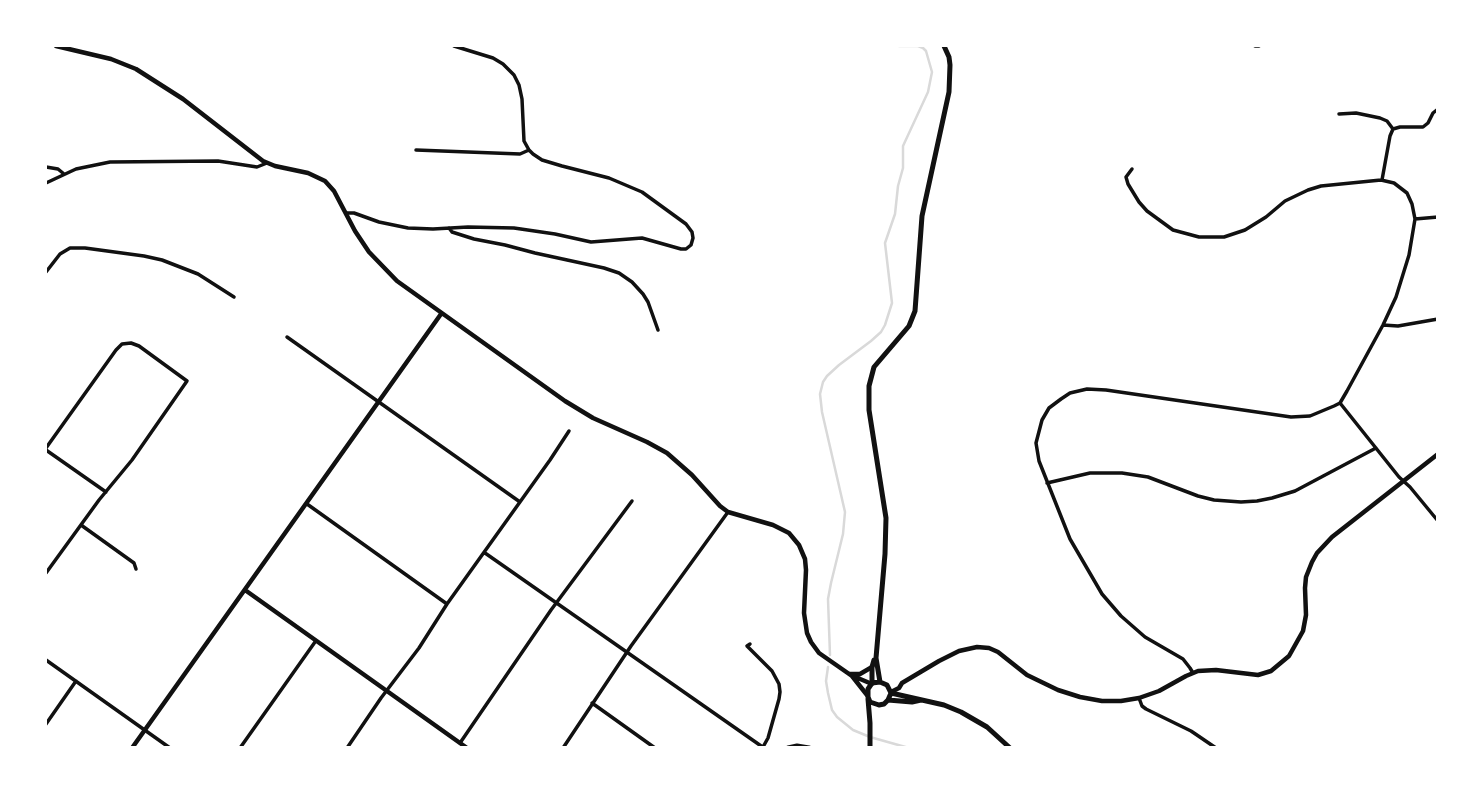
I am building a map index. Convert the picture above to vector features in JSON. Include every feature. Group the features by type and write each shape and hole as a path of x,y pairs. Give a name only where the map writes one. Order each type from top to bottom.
{"main road":[{"path":"880,682 876,657 886,530 882,486 869,410 869,381 879,360 904,332 915,311 922,216 950,92 949,57 944,46"},
{"path":"870,747 868,689 872,683 872,667 876,657"},
{"path":"872,683 887,685 891,693 888,701"},
{"path":"891,693 944,705 961,712 988,727 1010,747"},
{"path":"868,697 873,704 879,705 888,701 921,700"},
{"path":"870,723 879,705"},
{"path":"788,747 809,747"}],"street":[{"path":"56,46 116,60 145,73 191,104 267,163 308,173 325,181 334,191 369,252 391,276 546,388 593,418 667,453 728,512 780,528 796,540 806,565 804,613 809,639 819,653 851,675 872,683"},
{"path":"346,213 401,227 529,229 591,242 642,238 681,249 691,245 692,232 686,224 642,191 609,177 542,160 528,150 522,136 522,99 514,75 493,58 454,46"},
{"path":"1393,129 1423,127 1437,109"},
{"path":"1339,114 1356,113 1380,118 1387,121 1393,129"},
{"path":"1382,180 1393,129"},
{"path":"416,150 520,154 528,150"},
{"path":"46,183 84,167 110,162 206,161 257,167 267,163"},
{"path":"46,167 58,169 64,174"},
{"path":"1132,169 1126,177 1139,202 1173,230 1186,235 1209,238 1227,236 1245,230 1285,201 1308,190 1321,186 1382,180 1394,183 1407,193 1415,219 1404,275 1383,326 1340,402 1310,416 1291,417 1087,389 1064,396 1052,405 1042,420 1037,454 1070,539 1102,594 1121,616 1145,637 1183,659 1193,673"},
{"path":"1415,219 1437,217"},
{"path":"449,228 452,232 474,239 505,244 620,273 643,294 658,330"},
{"path":"46,272 60,254 70,248 85,247 171,263 198,274 234,297"},
{"path":"132,747 441,314"},
{"path":"1383,326 1437,319"},
{"path":"287,337 520,502"},
{"path":"46,573 132,460 187,381 135,344 122,344 116,350 46,449 106,492"},
{"path":"1340,402 1437,521"},
{"path":"347,747 569,431"},
{"path":"1048,483 1090,473 1122,473 1148,477 1214,500 1257,501 1295,491 1376,448"},
{"path":"891,693 939,661 972,648 998,652 1033,678 1065,693 1102,701 1139,698 1193,673 1216,670 1258,675 1271,671 1281,664 1296,646 1303,631 1306,615 1306,577 1317,553 1332,537 1437,454"},
{"path":"460,743 556,604 632,501"},
{"path":"306,503 447,604"},
{"path":"564,747 592,703 728,512"},
{"path":"80,525 134,563 136,569"},
{"path":"485,553 763,747 779,699 779,684 772,671 747,646 750,644"},
{"path":"244,590 467,747"},
{"path":"240,747 315,642"},
{"path":"46,660 170,747"},
{"path":"851,675 860,674 872,667"},
{"path":"851,675 868,697"},
{"path":"46,724 76,681"},
{"path":"887,685 904,682"},
{"path":"904,682 906,695"},
{"path":"1139,698 1146,709 1216,747"},
{"path":"592,703 655,747"}],"waterway":[{"path":"830,655 828,599 843,534 845,512 820,394 827,376 881,332 892,303 885,243 895,214 903,168 903,146 928,92 932,72 923,48 899,46"},
{"path":"828,667 828,693 832,710 837,717 853,730 909,748"}]}
